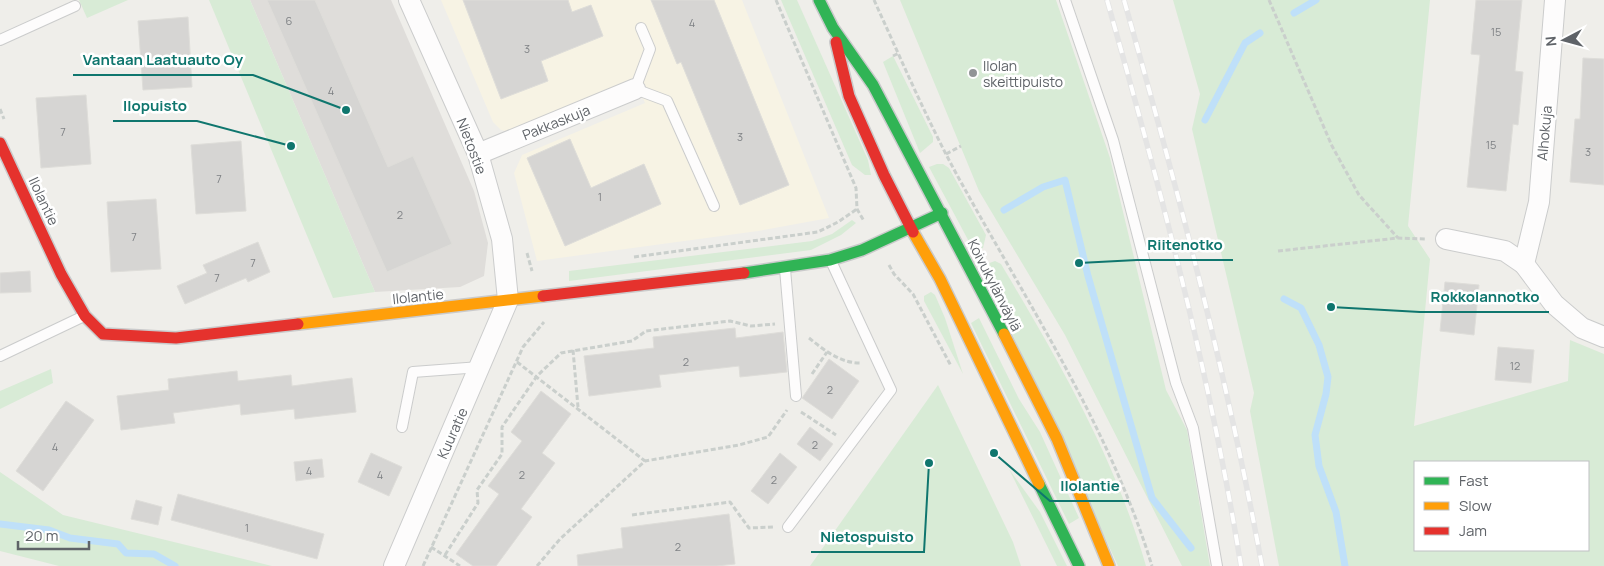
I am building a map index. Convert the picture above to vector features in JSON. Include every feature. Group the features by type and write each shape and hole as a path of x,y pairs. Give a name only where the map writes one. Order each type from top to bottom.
{"main road":[{"name":"Koivukylänväylä","path":"819,0 833,28 873,85 942,213 1056,439 1109,566"},
{"name":"Koivukylänväylä","path":"833,28 850,96 910,228 940,279 1079,566"},
{"name":"Ilolantie","path":"0,143 61,274 85,316 102,334 176,338 508,300 545,294 785,268 830,260 878,243 942,213"}],"street":[{"name":"Nietostie","path":"409,0 478,154 502,239 508,300"},
{"name":"Alhokuja","path":"1524,264 1539,202 1555,0"},
{"name":"Pakkaskuja","path":"478,154 635,89"},
{"path":"1446,239 1505,251 1524,264 1554,304 1582,328 1604,337"},
{"name":"Kuuratie","path":"394,566 508,300"}],"lane":[{"path":"1065,0 1113,140 1176,383 1193,428 1217,566"},
{"path":"0,40 75,6"},
{"path":"641,28 650,49 635,89 667,101 714,206"},
{"path":"788,527 891,390 830,260"},
{"path":"785,268 796,396"},
{"path":"0,356 85,316"},
{"path":"402,427 413,372 480,367"}],"path":[{"path":"776,0 856,188 857,209 894,274 913,294 954,372"},
{"path":"874,0 946,154 1082,397 1114,462 1152,566"},
{"path":"1269,0 1337,154 1359,195 1398,238"},
{"path":"893,56 898,53"},
{"path":"0,109 8,127"},
{"path":"946,154 961,146"},
{"path":"627,258 818,232 838,222 857,209"},
{"path":"1278,251 1398,238 1446,239"},
{"path":"423,566 523,347 547,319 545,294 540,270 507,275"},
{"path":"445,555 478,503 477,490 502,454 502,427 537,376 561,353 632,341 646,331 730,321 751,326 790,323 827,352 851,363 878,363"},
{"path":"573,350 578,408"},
{"path":"537,566 560,539 645,461 739,446 768,436 827,352"},
{"path":"517,362 645,461"},
{"path":"790,405 851,444"},
{"path":"632,514 730,502 749,528 788,527"},
{"path":"431,547 460,566"}],"shaded area":[{"path":"250,0 391,0 474,191 488,243 484,276 460,287 375,292"},
{"path":"441,0 742,0 829,218 758,231 537,261 514,173 522,155 645,103 634,78 510,132 501,130 493,122"}],"green space":[{"path":"79,0 128,0 87,18"},
{"path":"209,0 250,0 375,292 333,298"},
{"path":"781,0 797,0 868,160 871,175 865,175 852,165"},
{"path":"900,0 1056,0 1110,158 1166,390 1187,430 1210,566 1182,566 1065,335 979,191"},
{"path":"1173,0 1430,0 1408,226 1430,259 1414,426 1568,381 1570,340 1604,354 1604,566 1279,566 1250,411 1254,393 1192,129 1200,94"},
{"path":"893,56 933,137 933,142 920,153 883,62"},
{"path":"943,164 949,168 986,235 983,248 974,251 929,167"},
{"path":"852,220 856,223 841,235 811,250 569,281 569,271 812,241 832,234"},
{"path":"995,261 1001,264 1064,373 1102,448 1133,526 1146,566 1118,566 981,266"},
{"path":"931,292 935,295 945,318 963,374 924,301 924,296"},
{"path":"979,318 1019,399 1040,432 1079,518 1069,524 971,323"},
{"path":"51,369 53,383 0,409 0,391"},
{"path":"938,385 1013,542 1021,566 810,566"},
{"path":"1009,469 1040,512 1067,566 1057,566"},
{"path":"0,472 63,515 272,566 59,566 0,551"}],"building":[{"path":"267,0 315,0 388,167 413,156 452,244 387,272"},
{"path":"463,0 568,0 572,12 591,5 603,36 541,61 548,81 501,99"},
{"path":"651,0 714,0 789,185 740,205 681,62 677,64"},
{"path":"1476,0 1522,0 1515,71 1523,72 1518,125 1513,124 1506,191 1467,187 1480,55 1471,54"},
{"path":"188,17 192,87 143,90 138,21"},
{"path":"1583,58 1604,59 1604,185 1570,182 1575,119 1580,119"},
{"path":"86,95 91,164 41,168 36,98"},
{"path":"570,139 591,188 644,164 661,204 565,246 527,158"},
{"path":"241,141 246,211 196,214 191,145"},
{"path":"156,199 161,269 111,272 107,202"},
{"path":"258,242 270,272 248,282 246,278 185,304 177,286 207,273 203,265"},
{"path":"30,271 31,292 0,293 0,273"},
{"path":"1445,282 1479,285 1474,335 1440,331"},
{"path":"735,328 736,338 783,332 787,372 740,377 739,366 659,375 661,387 589,396 584,356 654,348 653,337"},
{"path":"1498,347 1534,350 1531,383 1495,380"},
{"path":"829,359 859,381 832,419 802,398"},
{"path":"237,371 238,381 291,375 292,386 352,378 356,412 295,419 294,409 241,415 240,404 173,413 175,423 121,430 117,396 169,390 168,379"},
{"path":"541,391 571,414 542,453 555,463 521,509 532,517 496,566 473,566 456,554 499,494 488,486 522,441 511,432"},
{"path":"66,401 94,420 43,491 16,471"},
{"path":"810,427 833,444 820,461 797,444"},
{"path":"371,453 402,467 389,496 358,482"},
{"path":"780,453 797,467 768,504 751,491"},
{"path":"322,459 324,477 296,481 294,462"},
{"path":"178,494 324,534 317,559 171,520"},
{"path":"136,500 162,507 158,525 131,519"},
{"path":"729,514 735,564 717,566 578,566 577,555 623,548 621,528"}],"waterway":[{"path":"1294,13 1316,0"},
{"path":"1205,120 1245,43 1260,33"},
{"path":"1004,210 1043,187 1065,180 1088,276 1152,498 1191,548"},
{"path":"1284,299 1301,308 1319,345 1328,377 1326,394 1315,435 1319,466 1336,512 1345,566"},
{"path":"0,524 49,530 70,538 118,544 126,553 154,554 175,566"}],"railway":[{"path":"1107,0 1165,211 1199,352 1229,494 1241,566"},
{"path":"1124,0 1200,282 1233,423 1262,566"}],"traffic: fast":[{"path":"819,0 833,28 873,85 1004,334"},
{"path":"744,273 830,260 862,250 942,213"},
{"path":"1039,484 1079,566"}],"traffic: slow":[{"path":"913,232 940,279 1039,484"},
{"path":"298,324 543,296"},
{"path":"1004,334 1057,439 1109,566"}],"traffic: jam":[{"path":"836,42 849,96 884,175 913,232"},
{"path":"0,143 61,274 85,316 103,334 176,338 298,324"},
{"path":"543,296 744,273"}],"place":[{"name":"Ilolan skeittipuisto","path":"973,73"},
{"name":"Vantaan Laatuauto Oy","path":"346,110"},
{"name":"Ilopuisto","path":"291,146"},
{"name":"Riitenotko","path":"1079,263"},
{"name":"Rokkolannotko","path":"1331,307"},
{"name":"Ilolantie","path":"994,453"},
{"name":"Nietospuisto","path":"929,463"}]}
